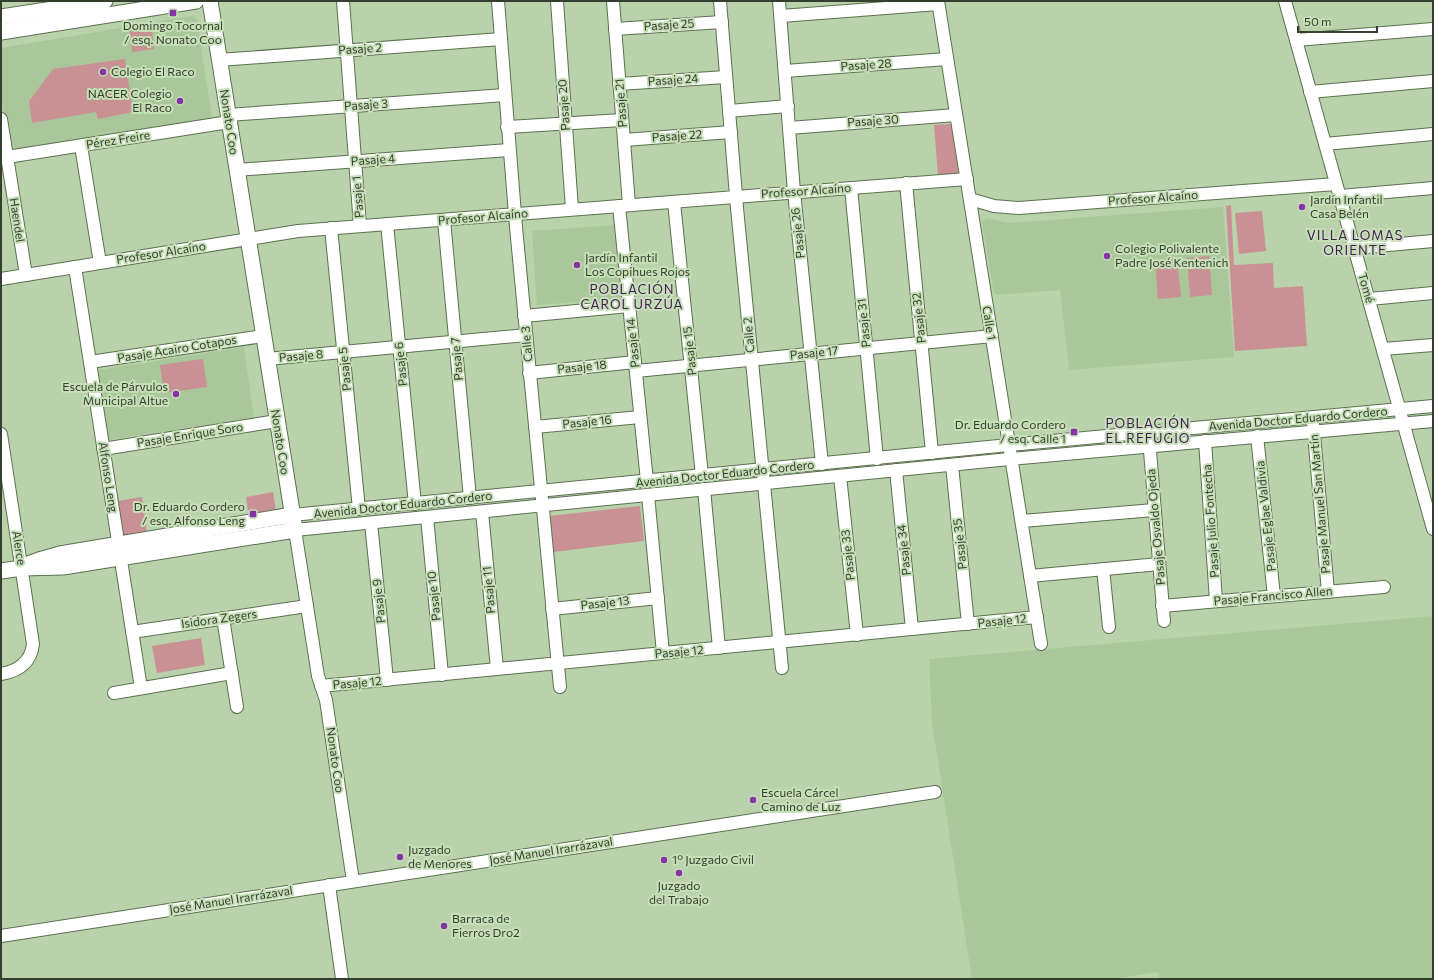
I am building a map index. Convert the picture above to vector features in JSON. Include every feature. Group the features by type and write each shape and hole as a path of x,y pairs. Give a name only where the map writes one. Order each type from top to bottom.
{"main road":[{"path":"1,18 53,5 103,1"},
{"path":"1,32 196,1"},
{"name":"Nonato Coo","path":"210,1 295,530"},
{"name":"Avenida Doctor Eduardo Cordero","path":"1,571 22,568 63,567 119,551 292,515"},
{"name":"Avenida Doctor Eduardo Cordero","path":"119,551 295,530"}],"street":[{"name":"Pasaje 1","path":"343,1 360,226"},
{"name":"Calle 3","path":"498,1 507,127 529,373 560,687"},
{"name":"Pasaje 20","path":"557,1 572,209"},
{"name":"Pasaje 21","path":"613,1 624,140 624,205"},
{"name":"Calle 2","path":"720,1 751,359 782,668"},
{"name":"Pasaje 26","path":"780,1 794,192 822,464"},
{"name":"Tomé","path":"1285,1 1433,529"},
{"path":"781,16 938,2"},
{"name":"Calle 1","path":"938,2 1042,644"},
{"name":"Pasaje 25","path":"615,29 722,22"},
{"path":"1296,40 1433,28"},
{"name":"Pasaje 2","path":"219,60 500,39"},
{"name":"Pasaje 28","path":"785,71 947,59"},
{"name":"Pasaje 24","path":"620,84 726,77"},
{"path":"1310,92 1433,81"},
{"name":"Pasaje 3","path":"228,118 351,106 505,95"},
{"path":"729,111 788,106"},
{"name":"Pasaje 30","path":"789,128 956,115"},
{"name":"Pérez Freire","path":"7,157 81,146 228,118"},
{"name":"Haendel","path":"1,120 26,275"},
{"path":"507,127 622,120"},
{"name":"Pasaje 22","path":"624,140 731,132"},
{"path":"1325,144 1433,134"},
{"path":"81,146 100,263"},
{"name":"Pasaje 4","path":"237,170 509,150"},
{"name":"Profesor Alcaíno","path":"1,278 298,231 967,179"},
{"name":"Pasaje 32","path":"906,183 932,453"},
{"name":"Profesor Alcaíno","path":"970,199 994,206 1019,208 1336,184"},
{"name":"Pasaje 31","path":"851,188 877,459"},
{"path":"1340,196 1433,188"},
{"name":"Pasaje 15","path":"674,202 702,476"},
{"name":"Pasaje 14","path":"624,205 629,306 647,481"},
{"name":"Pasaje 7","path":"444,220 470,498"},
{"name":"Pasaje 6","path":"387,224 415,504"},
{"name":"Pasaje 5","path":"330,228 359,509"},
{"path":"1355,248 1433,241"},
{"name":"Alfonso Leng","path":"75,267 141,688"},
{"path":"1369,299 1433,293"},
{"path":"524,316 629,306"},
{"name":"Pasaje 8","path":"267,360 526,335"},
{"name":"Pasaje Acairo Cotapos","path":"90,362 263,336"},
{"name":"Pasaje 17","path":"635,366 691,365 992,336"},
{"path":"1383,349 1433,345"},
{"name":"Pasaje 18","path":"529,373 635,366"},
{"name":"Avenida Doctor Eduardo Cordero","path":"292,515 1433,406"},
{"name":"Pasaje 16","path":"535,427 640,417"},
{"name":"Pasaje Manuel San Martín","path":"1312,417 1328,592"},
{"name":"Avenida Doctor Eduardo Cordero","path":"295,530 1012,458 1433,421"},
{"name":"Pasaje Enrique Soro","path":"103,449 277,422"},
{"name":"Pasaje Osvaldo Ojeda","path":"1148,433 1164,622"},
{"name":"Alerce","path":"1,434 33,644 27,661 18,669 1,674"},
{"name":"Pasaje Eglae Valdivia","path":"1258,436 1274,596"},
{"name":"Pasaje Julio Fontecha","path":"1205,441 1216,601"},
{"name":"Pasaje 35","path":"952,465 968,624"},
{"name":"Pasaje 34","path":"896,470 912,629"},
{"name":"Pasaje 33","path":"840,476 857,635"},
{"path":"704,489 719,648"},
{"path":"648,495 663,653"},
{"path":"1022,521 1154,510"},
{"name":"Pasaje 11","path":"482,512 497,669"},
{"name":"Pasaje 10","path":"426,517 442,674"},
{"name":"Pasaje 9","path":"371,523 387,680"},
{"name":"Nonato Coo","path":"295,530 318,676 326,700 353,881"},
{"path":"1030,576 1159,564"},
{"path":"1103,569 1110,627"},
{"name":"Pasaje Francisco Allen","path":"1162,606 1384,587"},
{"name":"Pasaje 13","path":"552,609 658,598"},
{"name":"Isidora Zegers","path":"132,632 307,606"},
{"name":"Pasaje 12","path":"321,686 1037,617"},
{"path":"223,618 237,707"},
{"path":"114,693 232,673"},
{"name":"José Manuel Irarrázaval","path":"1,936 934,792"},
{"path":"329,885 342,979"}],"shaded area":[{"name":"Colegio El Raco","path":"192,16 197,20 212,118 17,151 9,145 1,96 1,48"},
{"path":"151,23 154,49 132,52 129,27"},
{"path":"125,59 133,112 98,119 96,112 32,123 29,101 53,69"},
{"path":"951,124 959,174 938,176 934,125"},
{"path":"1231,205 1234,265 1273,263 1274,288 1303,286 1307,346 1235,351 1226,206"},
{"name":"Colegio Polivalente Padre José Kentenich","path":"1223,207 1234,357 1069,370 1060,290 994,295 982,222 987,218 1009,223"},
{"path":"1262,211 1266,251 1239,254 1235,213"},
{"name":"Jardín Infantil Los Copihues Rojos","path":"616,225 622,299 537,305 532,231"},
{"path":"1209,256 1212,295 1190,297 1187,258"},
{"path":"1177,258 1181,297 1158,299 1155,260"},
{"name":"Escuela de Párvulos Municipal Altue","path":"244,347 254,418 108,440 98,370"},
{"path":"203,359 207,387 164,393 160,365"},
{"path":"273,492 276,512 249,517 246,497"},
{"path":"142,497 147,534 123,538 117,501"},
{"path":"640,506 644,541 553,552 549,516"},
{"path":"1433,616 1433,979 1159,979 1158,972 1111,979 972,979 932,723 929,659"},
{"path":"201,638 205,665 157,673 152,646"}],"place":[{"name":"Domingo Tocornal / esq. Nonato Coo","path":"173,13"},
{"name":"Colegio El Raco","path":"103,72"},
{"name":"NACER Colegio El Raco","path":"180,101"},
{"name":"Jardín Infantil Casa Belén","path":"1302,207"},
{"name":"Colegio Polivalente Padre José Kentenich","path":"1107,256"},
{"name":"Jardín Infantil Los Copihues Rojos","path":"577,265"},
{"name":"Escuela de Párvulos Municipal Altue","path":"176,394"},
{"name":"Dr. Eduardo Cordero / esq. Calle 1","path":"1074,432"},
{"name":"Dr. Eduardo Cordero / esq. Alfonso Leng","path":"253,514"},
{"name":"Escuela Cárcel Camino de Luz","path":"753,800"},
{"name":"Juzgado de Menores","path":"400,857"},
{"name":"1° Juzgado Civil","path":"664,860"},
{"name":"Juzgado del Trabajo","path":"679,873"},
{"name":"Barraca de Fierros Dro2","path":"444,926"}],"district":[{"name":"VILLA LOMAS ORIENTE","path":"1355,242"},
{"name":"POBLACIÓN CAROL URZÚA","path":"632,296"},
{"name":"POBLACIÓN EL REFUGIO","path":"1148,430"}]}
